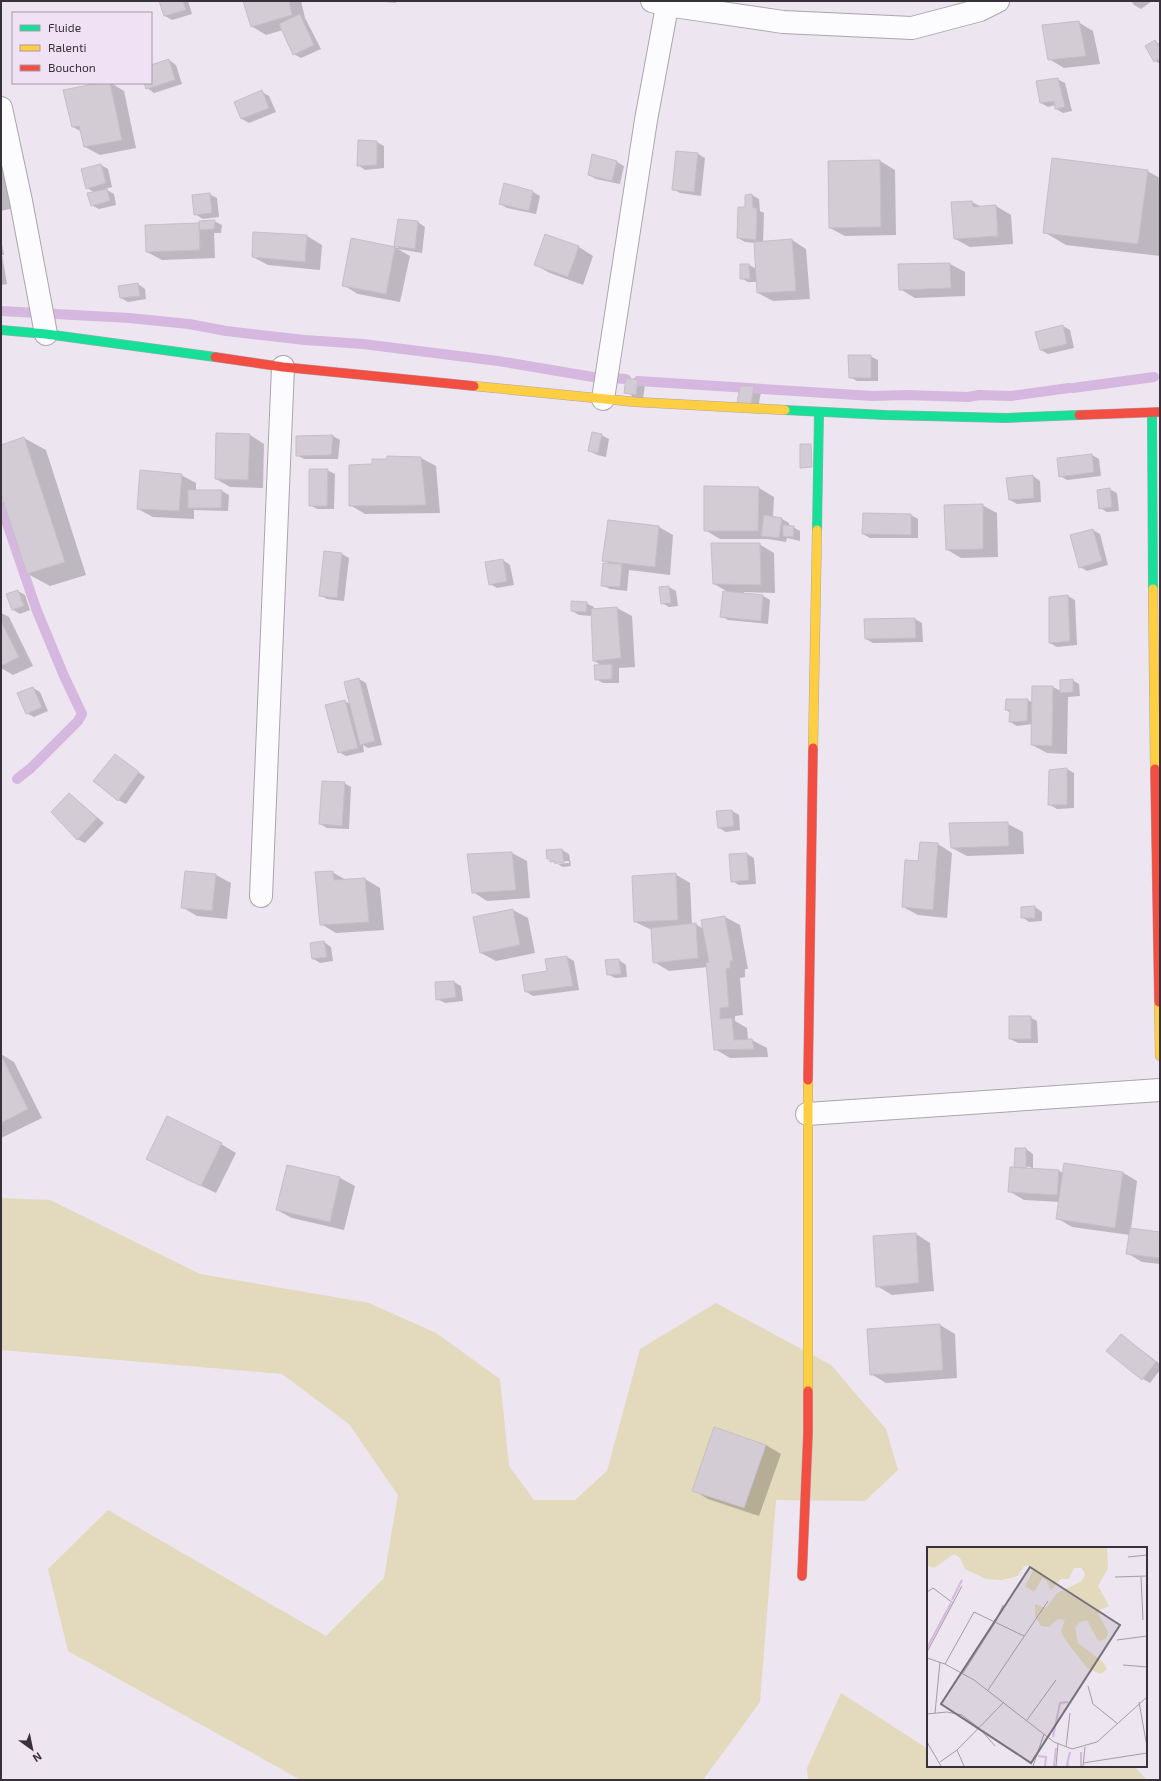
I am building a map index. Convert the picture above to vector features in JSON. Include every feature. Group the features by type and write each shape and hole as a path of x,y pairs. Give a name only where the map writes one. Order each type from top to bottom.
{"street":[{"path":"603,399 663,2 783,22 912,28 980,10 998,1"},
{"path":"1,108 21,201 46,334"},
{"path":"1,330 46,334 283,366 603,399 819,412 1006,418 1156,413 1156,907 1160,1056"},
{"path":"261,896 283,366"},
{"path":"802,1576 808,1433 807,1114 819,412"},
{"path":"807,1114 1160,1090"}],"shaded area":[{"path":"1,1198 50,1200 200,1274 369,1303 436,1333 500,1379 509,1466 534,1500 575,1500 607,1471 640,1349 716,1303 831,1365 886,1429 898,1470 865,1501 776,1500 760,1702 703,1780 301,1780 68,1651 48,1569 108,1510 326,1636 384,1578 398,1495 349,1424 282,1374 1,1350"},
{"path":"841,1693 927,1748 927,1767 1135,1767 1147,1780 808,1780 807,1768"}],"building":[{"path":"159,1 183,1 186,10 164,16"},
{"path":"243,1 289,1 292,15 251,27"},
{"path":"300,14 314,45 293,55 279,24"},
{"path":"1079,21 1086,56 1048,60 1042,25"},
{"path":"1155,40 1160,48 1160,58 1154,62 1145,46"},
{"path":"169,59 175,80 146,89 144,84 152,84 152,65"},
{"path":"1058,78 1065,107 1055,109 1054,101 1040,103 1036,81"},
{"path":"94,84 110,84 122,140 84,147 79,126 72,127 63,90"},
{"path":"262,90 269,108 241,119 234,102"},
{"path":"358,140 377,141 377,165 357,166"},
{"path":"676,151 698,153 694,192 672,190"},
{"path":"592,154 617,161 612,181 588,175"},
{"path":"1052,158 1148,170 1138,244 1043,233"},
{"path":"880,160 881,227 829,228 828,161"},
{"path":"101,164 106,183 86,189 81,169"},
{"path":"504,183 533,191 529,211 499,204"},
{"path":"107,189 110,201 91,206 87,193"},
{"path":"210,193 212,213 194,215 192,195"},
{"path":"752,194 753,208 757,208 756,240 737,238 738,207 745,207 745,195"},
{"path":"972,201 973,207 996,205 998,236 954,239 951,202"},
{"path":"398,219 418,221 415,249 394,246"},
{"path":"215,220 214,229 199,230 199,221"},
{"path":"199,223 200,250 146,252 145,225"},
{"path":"253,232 307,235 305,262 252,257"},
{"path":"545,234 579,246 568,277 534,265"},
{"path":"351,238 395,247 386,294 342,286"},
{"path":"792,239 796,291 757,293 754,242"},
{"path":"950,263 951,288 899,290 898,264"},
{"path":"740,264 749,264 750,279 740,279"},
{"path":"138,283 140,296 120,298 118,286"},
{"path":"1063,325 1067,344 1040,350 1035,332"},
{"path":"848,355 871,355 871,378 849,378"},
{"path":"626,378 638,380 636,395 624,393"},
{"path":"740,386 754,386 751,404 737,403"},
{"path":"592,432 602,434 598,453 588,451"},
{"path":"216,433 250,434 248,480 215,479"},
{"path":"333,435 331,455 296,456 296,436"},
{"path":"24,437 65,562 27,574 1,494 1,445"},
{"path":"800,444 811,444 812,467 800,468"},
{"path":"1092,454 1094,472 1059,477 1057,458"},
{"path":"387,456 421,457 426,505 349,506 349,465 372,464 372,459 387,459"},
{"path":"309,469 328,469 327,506 309,506"},
{"path":"140,470 182,474 179,511 137,509"},
{"path":"1033,475 1034,498 1009,500 1006,478"},
{"path":"704,486 759,487 758,531 704,531"},
{"path":"1110,488 1112,507 1099,509 1097,490"},
{"path":"188,490 222,490 221,508 188,508"},
{"path":"983,504 983,549 946,550 944,505"},
{"path":"863,513 911,514 911,535 862,534"},
{"path":"764,515 782,518 779,538 761,536"},
{"path":"608,520 659,526 655,567 602,561"},
{"path":"783,525 794,526 793,537 783,536"},
{"path":"1093,529 1102,561 1079,568 1070,535"},
{"path":"711,543 760,543 761,585 713,584"},
{"path":"324,551 342,553 337,598 319,596"},
{"path":"503,559 507,581 489,585 485,562"},
{"path":"603,563 622,564 620,587 601,586"},
{"path":"669,586 671,603 661,604 659,587"},
{"path":"18,590 24,606 12,610 6,594"},
{"path":"723,591 763,595 761,621 720,617"},
{"path":"1068,595 1070,641 1049,643 1049,597"},
{"path":"571,601 587,602 586,612 571,611"},
{"path":"617,607 621,658 593,661 591,609"},
{"path":"915,618 916,638 865,639 864,619"},
{"path":"1,621 19,657 1,666"},
{"path":"612,664 612,679 595,680 594,665"},
{"path":"359,678 375,741 360,745 344,682"},
{"path":"1073,679 1073,692 1060,693 1060,680"},
{"path":"1032,686 1053,686 1052,746 1031,745"},
{"path":"33,687 42,707 26,714 17,693"},
{"path":"1006,699 1028,699 1027,721 1009,722 1010,710 1005,710"},
{"path":"345,700 358,748 338,753 325,705"},
{"path":"115,754 139,772 118,801 93,781"},
{"path":"1067,768 1067,805 1048,805 1049,770"},
{"path":"322,781 345,782 342,826 319,824"},
{"path":"69,793 97,818 77,840 51,812"},
{"path":"732,810 734,826 718,828 716,811"},
{"path":"1008,822 1009,846 951,848 949,823"},
{"path":"920,842 938,843 933,910 902,907 905,860 918,861"},
{"path":"562,849 564,863 554,863 555,861 550,862 550,859 547,859 546,850"},
{"path":"512,852 516,890 472,893 467,854"},
{"path":"747,853 749,880 731,882 729,854"},
{"path":"185,871 216,874 212,911 181,908"},
{"path":"333,871 334,880 365,878 369,922 320,925 315,872"},
{"path":"676,873 678,920 634,922 632,876"},
{"path":"1035,906 1035,918 1021,918 1021,907"},
{"path":"513,909 520,945 480,953 473,917"},
{"path":"725,916 733,961 730,961 730,968 726,969 729,1007 720,1008 720,1019 732,1018 734,1040 752,1039 754,1049 714,1050 706,963 709,962 701,920"},
{"path":"696,923 698,958 653,963 651,928"},
{"path":"324,941 327,957 312,959 310,943"},
{"path":"567,956 573,986 525,992 522,975 547,971 545,959"},
{"path":"619,959 621,974 607,975 605,960"},
{"path":"454,981 456,997 436,1000 435,982"},
{"path":"1009,1016 1031,1016 1031,1039 1009,1039"},
{"path":"1,1055 28,1109 1,1123"},
{"path":"167,1116 222,1143 201,1186 146,1159"},
{"path":"1015,1148 1026,1148 1026,1168 1014,1167"},
{"path":"1064,1163 1123,1172 1115,1228 1056,1219"},
{"path":"287,1165 340,1177 330,1222 276,1210"},
{"path":"1010,1167 1059,1170 1057,1195 1008,1192"},
{"path":"1130,1228 1160,1232 1160,1258 1126,1254"},
{"path":"916,1233 919,1283 876,1287 873,1236"},
{"path":"940,1324 943,1370 870,1375 867,1329"},
{"path":"1121,1334 1156,1362 1142,1380 1106,1351"},
{"path":"714,1427 766,1445 744,1508 692,1491"}],"waterway":[{"path":"1,311 129,318 189,324 226,331 305,340 363,344 498,361 593,377 626,379"},
{"path":"1073,388 1154,377"},
{"path":"638,381 873,396 1011,396 1069,388"},
{"path":"1,506 37,611 64,676 82,714 78,721 31,768 17,779"}],"traffic: fast":[{"path":"1,330 46,334 215,357"},
{"path":"785,410 885,415 1006,418 1079,415"},
{"path":"817,530 819,412"},
{"path":"1152,413 1153,589"}],"traffic: slow":[{"path":"474,386 636,402 785,410"},
{"path":"813,748 817,530"},
{"path":"1153,589 1155,769"},
{"path":"1159,1002 1160,1056"},
{"path":"808,1080 808,1391"}],"traffic: jam":[{"path":"215,357 283,367 474,386"},
{"path":"1079,415 1160,412"},
{"path":"808,1080 813,748"},
{"path":"1155,769 1159,1002"},
{"path":"802,1576 808,1433 808,1391"}]}
